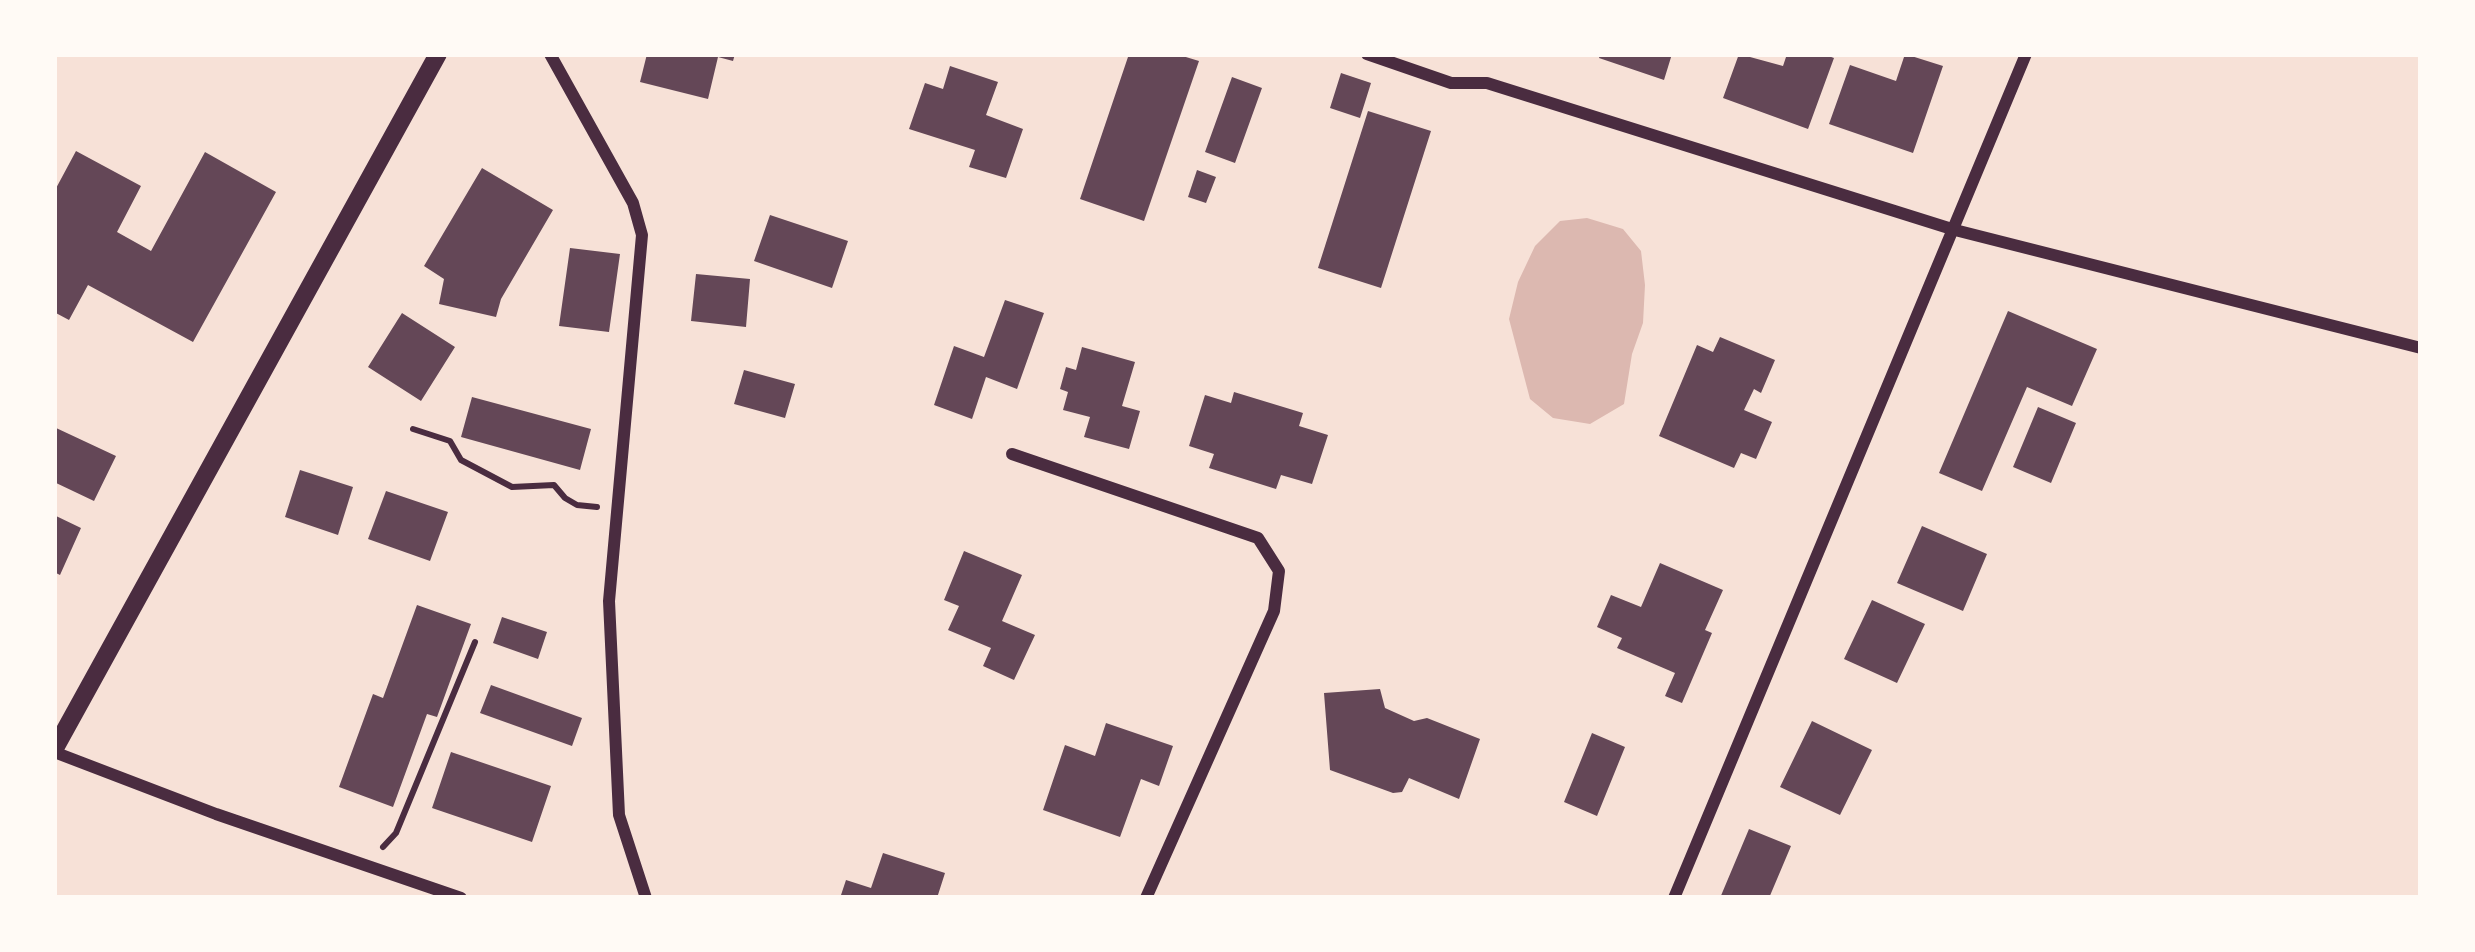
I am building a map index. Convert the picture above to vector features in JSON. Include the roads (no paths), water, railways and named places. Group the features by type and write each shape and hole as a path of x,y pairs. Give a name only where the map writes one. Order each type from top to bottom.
{"street":[{"path":"438,54 54,751 364,867 461,898"},
{"path":"550,54 633,203 642,235 609,601 619,815 646,898"},
{"path":"1367,54 1451,83 1487,82 1955,230 2421,348"},
{"path":"1674,898 2026,54"},
{"path":"1012,454 1258,538 1279,572 1274,610 1146,898"}]}
